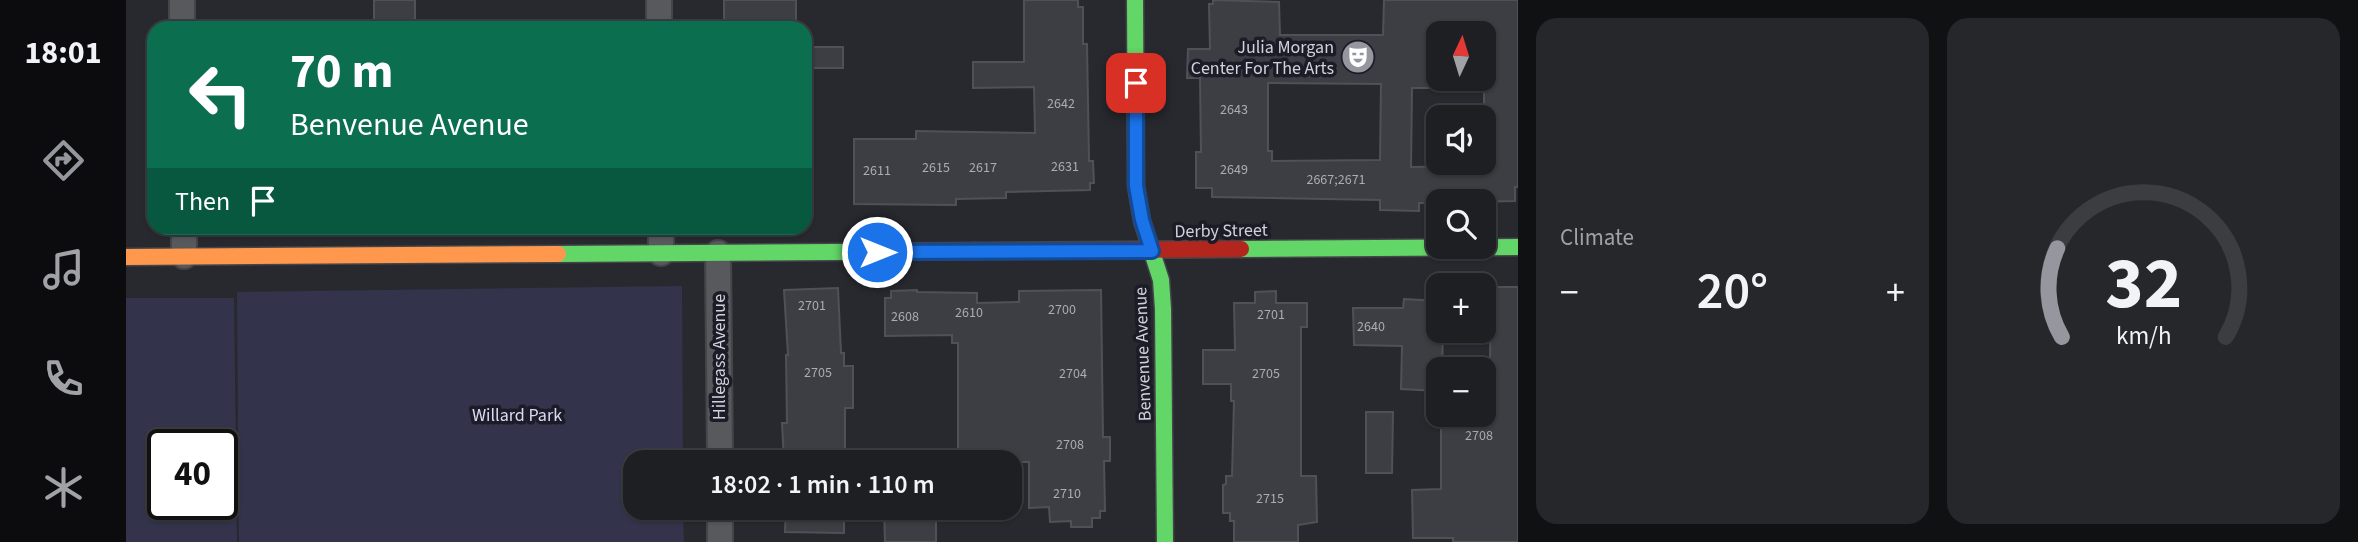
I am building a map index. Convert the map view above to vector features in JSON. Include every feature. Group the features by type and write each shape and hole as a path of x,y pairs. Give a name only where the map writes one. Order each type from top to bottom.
{"street":[{"path":"182,0 182,21"},
{"path":"659,0 659,21"},
{"name":"Benvenue Avenue","path":"1135,0 1136,186 1142,220 1161,280 1163,309 1165,542"},
{"path":"184,235 184,256"},
{"path":"661,235 661,253"},
{"name":"Derby Street","path":"126,257 1518,247"},
{"name":"Hillegass Avenue","path":"718,253 720,450"},
{"path":"720,520 720,542"}],"green space":[{"name":"Willard Park","path":"682,286 683,450 623,450 623,520 683,520 684,542 239,542 237,292"},
{"path":"126,298 234,298 236,429 147,429 147,520 237,520 237,542 126,542"}],"building":[{"path":"374,0 415,0 415,21 374,21"},
{"path":"724,0 796,0 796,21 724,21"},
{"path":"1024,0 1078,0 1078,7 1083,7 1083,44 1087,44 1089,161 1093,161 1094,183 1090,183 1090,190 1006,192 1006,198 956,199 956,205 854,204 854,139 916,139 916,131 1035,133 1034,87 973,88 973,62 1024,62"},
{"path":"1213,0 1279,2 1280,35 1383,35 1384,0 1518,0 1518,187 1515,187 1515,201 1496,201 1496,189 1426,189 1426,203 1419,203 1419,211 1380,210 1380,200 1212,197 1212,188 1196,188 1196,152 1201,152 1200,78 1187,78 1188,49 1210,49 1209,4 1213,4","holes":["1426,21 1496,21 1496,91 1484,91 1484,105 1496,105 1496,175 1426,175 1426,167 1411,167 1412,88 1426,88","1268,83 1381,84 1380,160 1272,161 1272,151 1268,151"]},
{"path":"812,47 843,47 843,68 812,68"},
{"path":"1496,287 1518,287 1518,542 1453,542 1453,538 1413,538 1412,490 1441,489 1441,427 1496,427 1496,357 1490,357 1490,343 1496,343"},
{"path":"838,288 841,353 844,353 844,366 853,366 853,408 845,408 845,450 783,450 782,423 787,423 788,355 784,290"},
{"path":"1101,290 1103,437 1110,437 1110,461 1104,461 1105,511 1100,511 1100,518 1092,518 1092,527 1071,527 1071,521 1050,522 1049,507 1029,508 1029,462 1022,462 1022,450 958,450 958,343 952,343 952,335 885,336 885,298 891,298 891,291 977,293 977,303 1019,302 1019,291"},
{"path":"1276,291 1276,303 1307,303 1307,327 1301,327 1301,476 1316,476 1317,522 1298,525 1298,542 1234,542 1234,521 1230,521 1230,513 1223,513 1223,485 1226,484 1226,476 1232,476 1234,401 1231,401 1231,384 1203,384 1203,350 1235,350 1234,303 1255,303 1255,292"},
{"path":"1404,299 1426,300 1426,343 1443,343 1442,357 1426,357 1426,390 1401,389 1402,346 1354,345 1353,308 1403,308"},
{"path":"1366,412 1393,412 1392,473 1366,473"},
{"path":"786,520 844,520 844,533 785,532"},
{"path":"884,520 936,520 936,542 885,542"}],"traffic: fast":[{"path":"1135,0 1136,186 1142,221 1161,280 1163,309 1165,542"},
{"path":"1241,249 1518,247"},
{"path":"558,254 975,251"}],"traffic: slow":[{"path":"126,257 558,254"}],"traffic: jam":[{"path":"975,251 1241,249"}],"place":[{"name":"Julia Morgan Center For The Arts","path":"1358,57"}],"route":[{"path":"877,252 1152,251 1142,220 1136,186 1136,83"}]}
